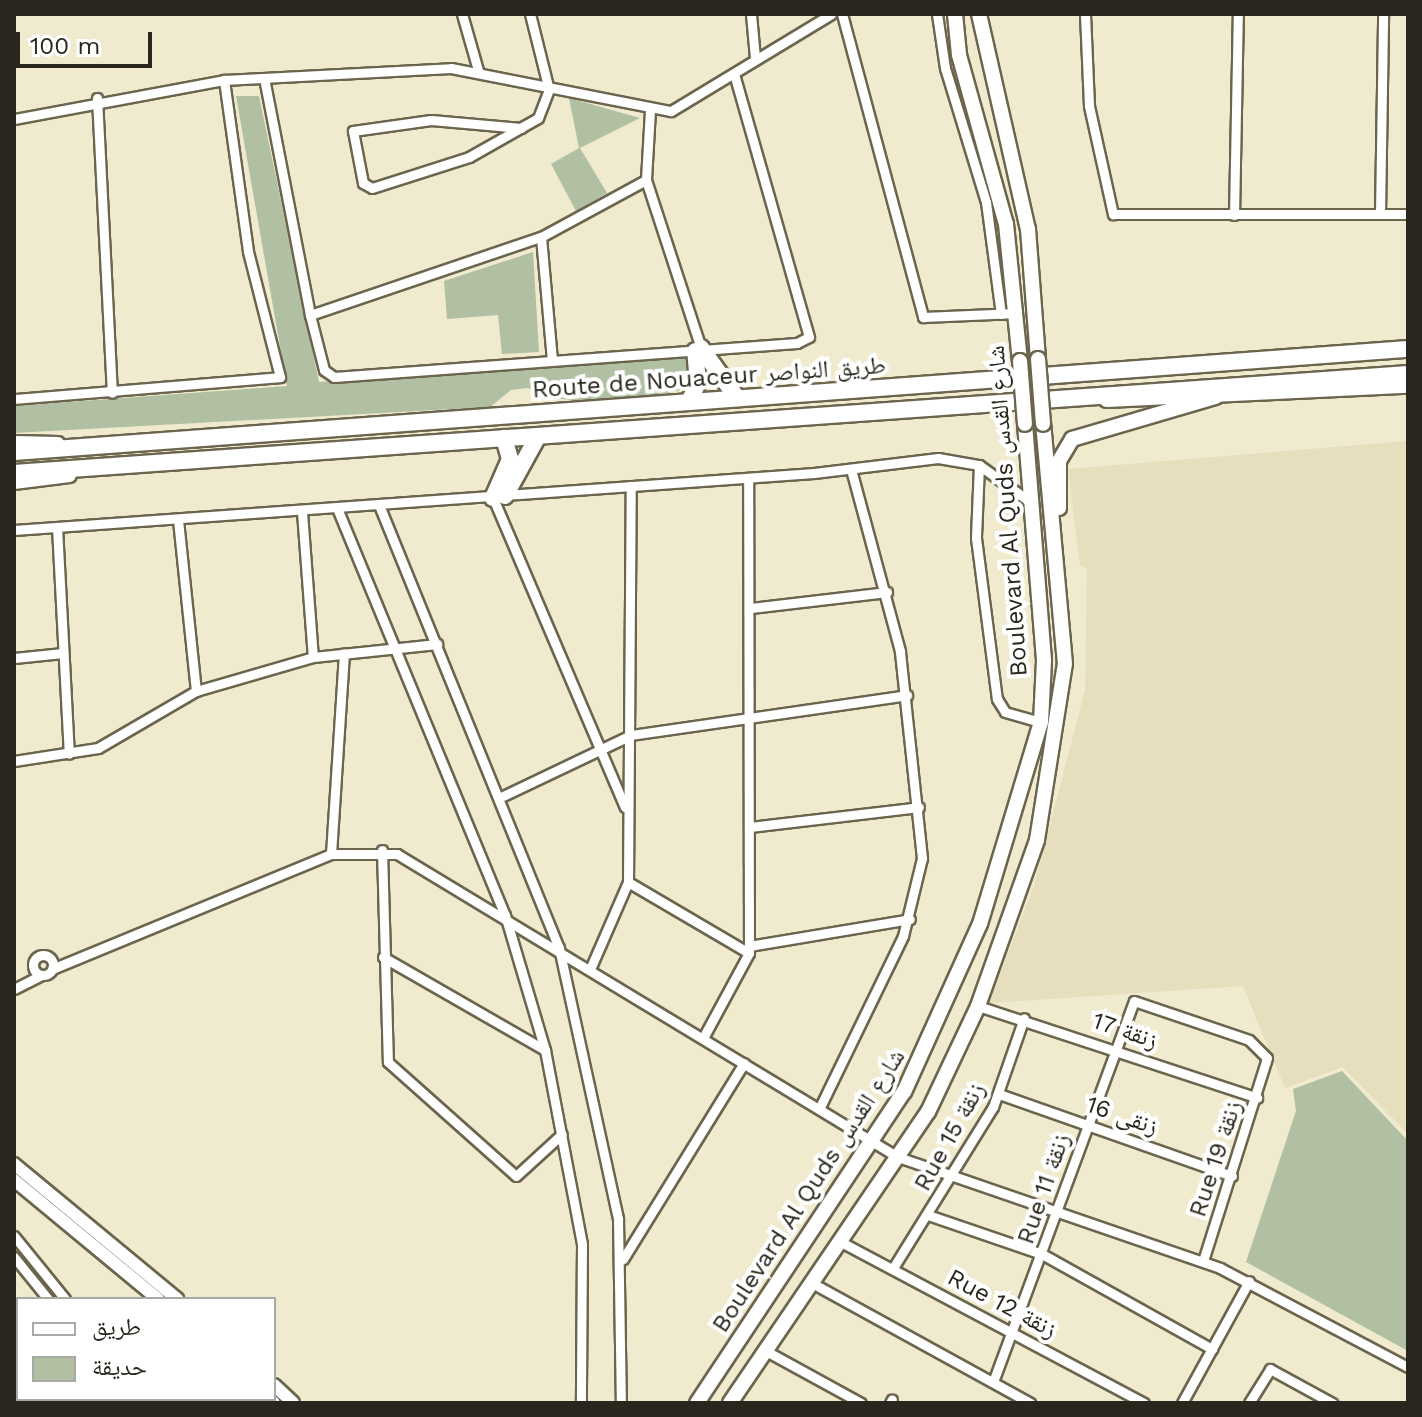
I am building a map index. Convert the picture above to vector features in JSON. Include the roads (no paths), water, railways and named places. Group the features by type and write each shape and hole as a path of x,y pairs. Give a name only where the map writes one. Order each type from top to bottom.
{"highway":[{"path":"696,343 737,398"},
{"path":"689,402 698,383 696,343"},
{"name":"Route de Nouaceur طريق النواصر","path":"14,452 1408,349"},
{"name":"Route de Nouaceur طريق النواصر","path":"14,473 538,436 1070,393 1408,374"},
{"path":"1070,393 1128,400 1408,385"},
{"path":"498,501 538,436"},
{"path":"498,501 510,459 504,438"}],"main road":[{"name":"Boulevard Al Quds شارع القدس","path":"697,1403 874,1140 930,1044 976,937 1041,722 1044,660 1029,501 1017,313 1006,224 959,55 955,14"},
{"name":"Boulevard Al Quds شارع القدس","path":"730,1403 898,1157 978,1006 1037,840 1062,716 1054,523 1028,229 979,14"},
{"path":"1054,523 1059,461 1072,439 1219,397"},
{"path":"14,442 93,446"},
{"path":"14,483 99,467"},
{"path":"14,1164 175,1297"},
{"path":"14,1180 156,1297"},
{"path":"276,1387 293,1403"}],"street":[{"path":"462,14 478,70"},
{"path":"521,128 431,120 353,131 369,188 469,157 521,128 545,112 548,83 530,14"},
{"path":"751,14 755,58"},
{"path":"14,119 97,98 224,80 478,70 548,83 650,110 671,111 831,14"},
{"path":"842,14 923,317 1017,313"},
{"path":"937,14 945,68 986,202 1001,314"},
{"path":"1085,14 1089,106 1108,208 1131,217 1408,214"},
{"path":"1234,215 1238,14"},
{"path":"1380,214 1383,14"},
{"path":"264,78 310,315 324,370 334,377 552,360 696,343 797,343 811,329 734,74"},
{"path":"14,399 112,393 281,374 248,251 224,80"},
{"path":"97,98 112,393"},
{"path":"650,110 646,180 696,343"},
{"path":"310,315 541,237 646,180"},
{"path":"541,237 552,360"},
{"path":"14,530 379,505 498,501 631,486 851,469 938,458 979,465 1029,501"},
{"path":"979,465 976,538 997,699 1005,712 1041,722"},
{"path":"821,1105 910,919 922,858 907,695 887,592 851,469"},
{"path":"703,1038 749,950 751,608 748,478"},
{"path":"591,967 628,882 631,486"},
{"path":"498,501 627,812"},
{"path":"379,505 503,796 559,948 623,1259 621,1403"},
{"path":"337,508 505,915 545,1050 584,1270 581,1403"},
{"path":"302,512 313,657"},
{"path":"178,520 196,691"},
{"path":"57,527 69,754"},
{"path":"751,608 887,592"},
{"path":"14,761 98,748 196,691 313,657 437,644"},
{"path":"14,658 63,653"},
{"path":"331,854 344,653"},
{"path":"503,796 631,735 907,695"},
{"path":"750,827 919,807"},
{"path":"382,850 384,1051 391,1065 516,1176 562,1134"},
{"path":"14,989 52,969 331,854 382,850 505,915 744,1063 821,1105 898,1157 1058,1209 1203,1261 1249,1281 1408,1367"},
{"path":"628,882 749,950 910,919"},
{"path":"41,975 33,966 40,955 51,958 52,969"},
{"path":"383,957 545,1050"},
{"name":"Rue 11 زنقة","path":"993,1382 1042,1254 1128,1006 1138,1002 1249,1040 1264,1051 1267,1069"},
{"name":"زنقة 17","path":"978,1006 1024,1018 1257,1098"},
{"name":"Rue 15 زنقة","path":"893,1268 954,1175 999,1094 1024,1018"},
{"path":"623,1259 744,1063"},
{"name":"Rue 19 زنقة","path":"1203,1261 1267,1069"},
{"name":"زنقى 16","path":"999,1094 1232,1176"},
{"path":"928,1215 1042,1254 1212,1349"},
{"path":"14,1236 63,1297"},
{"name":"Rue 12 زنقة","path":"841,1242 1144,1403"},
{"path":"25,1251 15,1259 46,1297"},
{"path":"1182,1403 1249,1281"},
{"path":"812,1283 1030,1403"},
{"path":"766,1351 861,1403"},
{"path":"1249,1403 1267,1371 1332,1403"}]}
